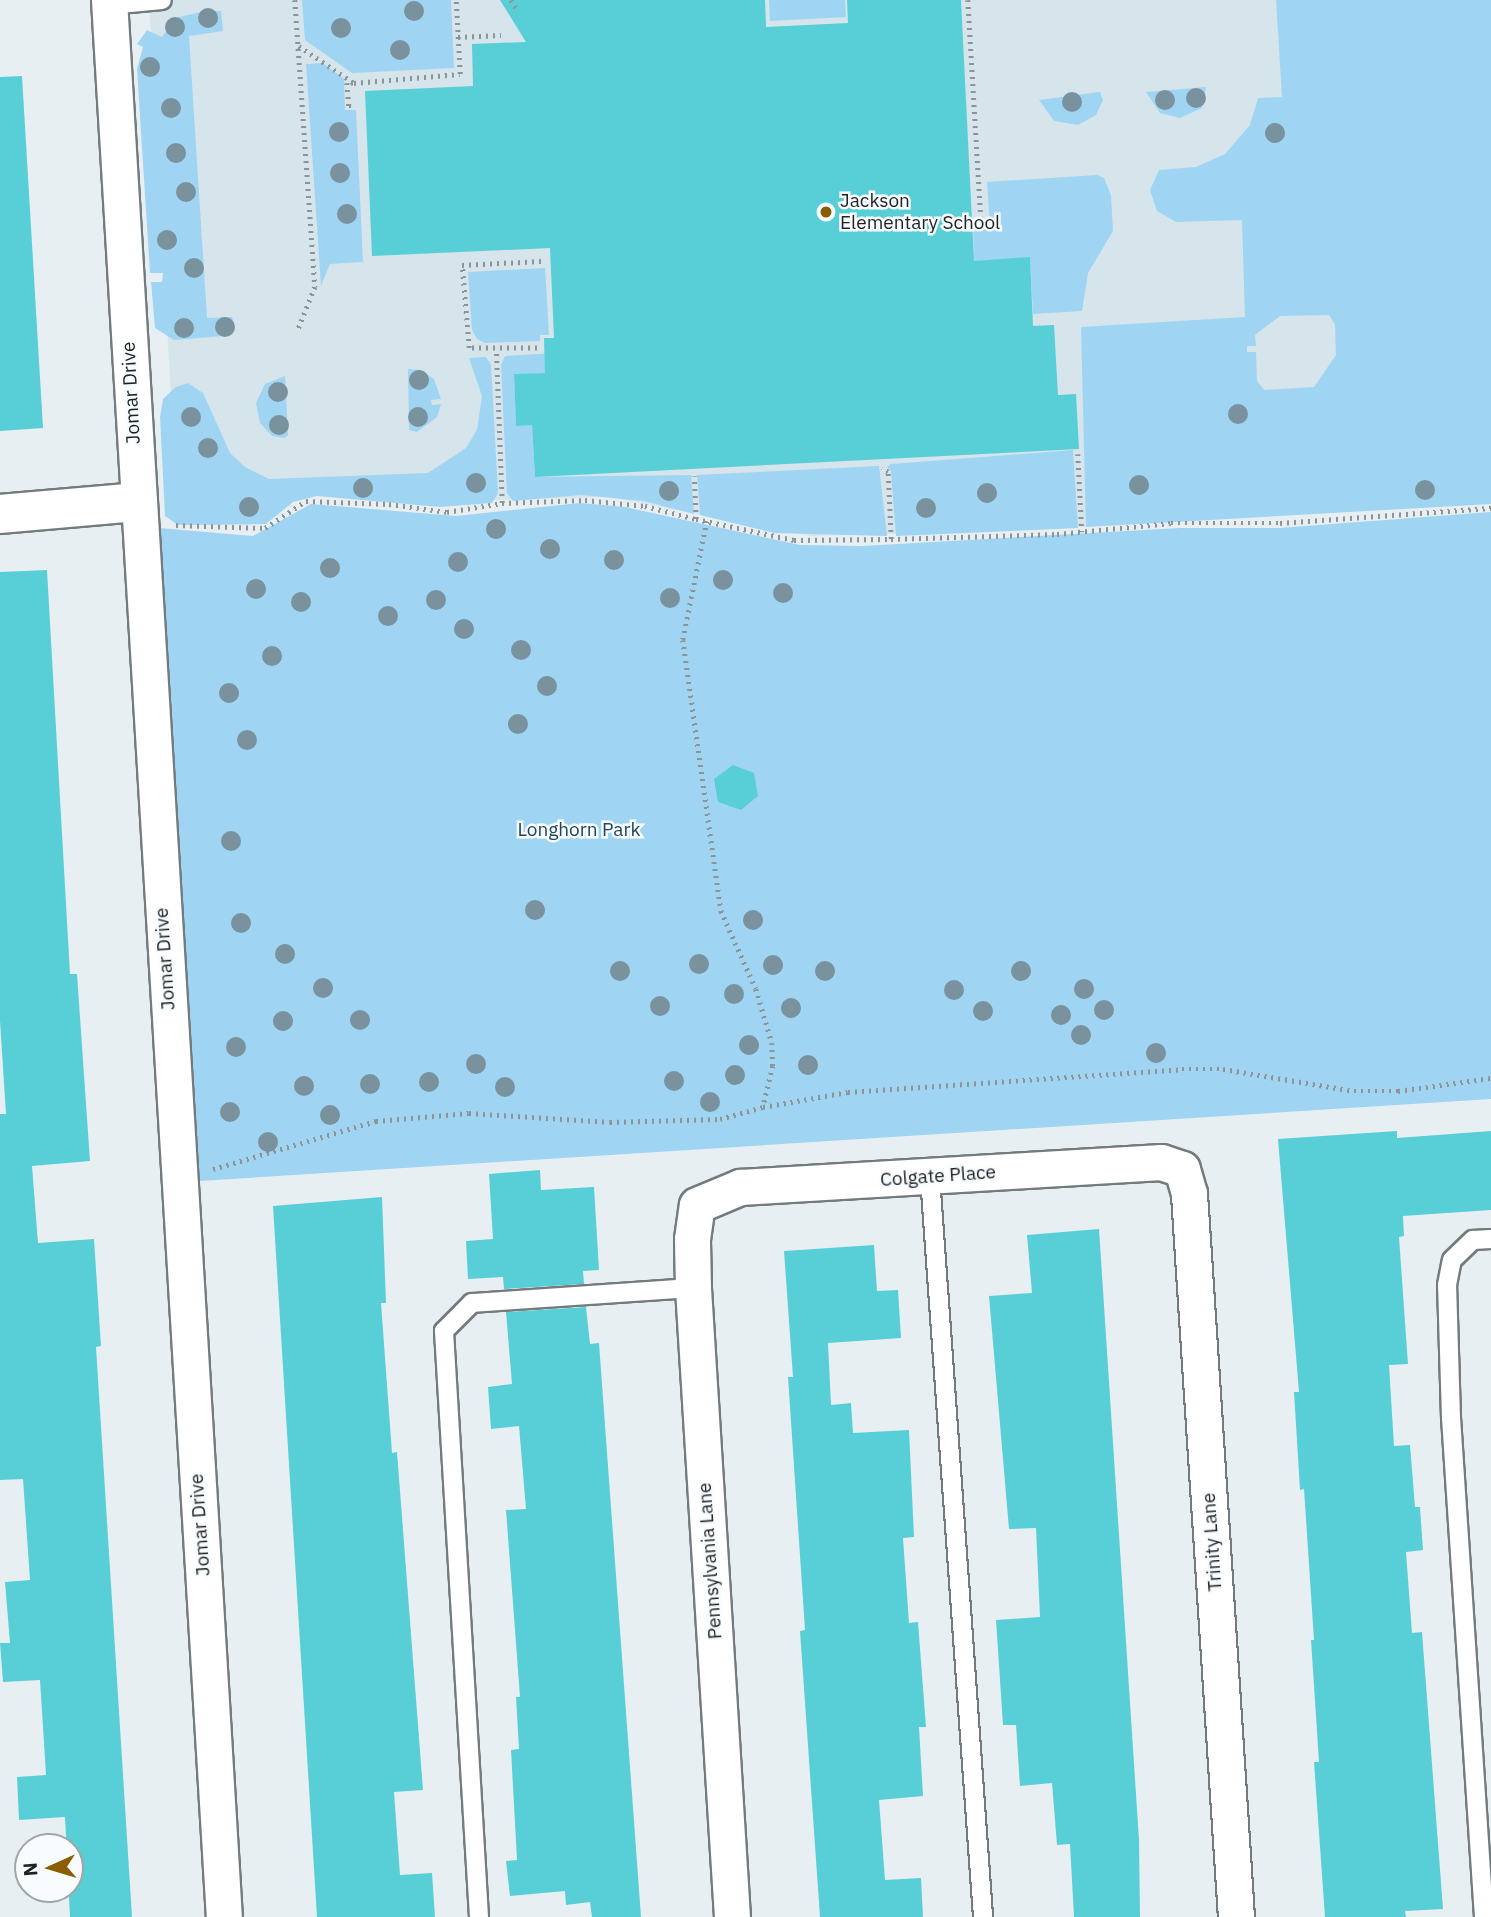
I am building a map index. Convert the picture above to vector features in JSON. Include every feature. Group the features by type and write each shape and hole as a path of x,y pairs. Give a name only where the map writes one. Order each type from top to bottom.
{"street":[{"name":"Jomar Drive","path":"109,3 224,1917"},
{"path":"0,514 137,502"},
{"name":"Colgate Place","path":"697,1205 740,1188 1161,1162 1182,1169"},
{"name":"Trinity Lane","path":"1182,1169 1189,1194 1236,1917"},
{"name":"Pennsylvania Lane","path":"697,1205 692,1238 693,1288 732,1917"}],"lane":[{"path":"109,3 162,0"},
{"path":"930,1177 983,1917"},
{"path":"1484,1917 1451,1418 1447,1285 1452,1261 1473,1240 1491,1239"},
{"path":"479,1917 444,1331 472,1303 693,1288"}],"path":[{"path":"295,0 314,287 298,330"},
{"path":"355,106 349,106 347,83 460,74 456,0"},
{"path":"511,0 516,8"},
{"path":"968,0 981,218"},
{"path":"458,37 501,35"},
{"path":"298,45 354,83"},
{"path":"537,348 469,348 462,265 541,261"},
{"path":"496,349 502,503"},
{"path":"1078,454 1082,532"},
{"path":"882,469 888,472 891,540"},
{"path":"694,476 696,519"},
{"path":"170,524 265,528 306,501 389,504 447,512 502,503 585,500 645,506 794,540 891,540 1082,532 1171,523 1280,523 1491,508"},
{"path":"707,522 683,640 721,911 755,989 772,1043 773,1066 763,1107"},
{"path":"204,1171 376,1121 469,1113 610,1122 720,1119 763,1107 848,1092 1182,1069 1223,1069 1354,1091 1398,1091 1491,1078"}],"shaded area":[{"name":"Jackson Elementary School","path":"149,0 1491,0 1270,515 1032,530 811,536 609,497 466,501 300,493 250,525 178,525"}],"green space":[{"path":"302,0 451,0 454,68 352,73 305,40"},
{"path":"769,0 845,0 846,17 770,21"},
{"path":"1276,0 1491,0 1491,504 1086,527 1081,327 1245,317 1242,220 1176,222 1157,211 1150,190 1159,170 1196,167 1225,154 1250,125 1258,98 1282,97","holes":["1329,315 1335,325 1336,355 1314,387 1264,390 1257,381 1256,352 1247,352 1247,346 1256,346 1255,335 1280,316"]},
{"path":"205,11 221,11 223,31 189,36 207,318 232,317 235,327 224,336 174,340 155,328 151,282 162,282 163,273 150,273 137,69 143,47 137,44 147,30 162,37 175,18"},
{"path":"323,63 344,79 345,110 356,110 363,262 330,264 321,286 306,64"},
{"path":"1206,87 1202,108 1180,118 1160,113 1146,92"},
{"path":"1100,92 1103,100 1096,115 1078,125 1054,121 1039,100"},
{"path":"1097,175 1104,178 1111,195 1113,231 1088,273 1082,311 1033,314 1030,258 974,261 973,228 990,226 987,182"},
{"path":"545,268 549,335 540,335 540,341 485,343 477,339 472,330 468,272"},
{"path":"555,353 556,372 514,375 516,425 532,425 535,477 691,475 694,514 644,501 581,495 513,501 507,493 501,365 505,356"},
{"path":"486,357 491,365 498,493 492,503 440,507 317,496 293,502 266,524 178,525 165,516 160,417 163,399 176,387 188,383 203,393 230,453 245,467 269,479 428,473 466,448 477,430 482,396 469,358"},
{"path":"408,369 421,370 434,379 441,399 431,400 432,405 441,404 437,417 417,432 409,430"},
{"path":"285,376 288,435 285,438 272,436 260,423 256,403 265,384"},
{"path":"1073,450 1078,528 896,536 891,471 887,467 891,464"},
{"path":"879,466 887,536 774,533 700,515 697,475"},
{"name":"Longhorn Park","path":"580,503 625,507 800,545 862,546 1180,528 1279,528 1491,512 1491,1099 200,1181 159,528 253,536 311,504 456,516"}],"building":[{"name":"Jackson Elementary School","path":"500,0 765,0 766,27 848,23 847,0 961,0 974,261 1030,257 1033,326 1054,325 1058,395 1076,394 1079,449 535,477 532,425 516,426 514,374 545,373 544,338 554,338 550,248 372,256 365,91 473,86 472,44 526,42"},
{"path":"22,76 43,428 0,431 0,77"},
{"path":"47,570 70,974 77,974 90,1161 32,1166 38,1243 94,1239 101,1346 96,1347 132,1917 70,1917 69,1903 84,1903 84,1833 66,1833 65,1817 19,1820 17,1777 46,1775 40,1680 3,1682 0,1643 10,1643 5,1582 30,1580 23,1479 0,1480 0,1114 6,1114 0,1021 0,572"},
{"path":"733,765 754,773 758,796 741,810 718,802 714,779"},
{"path":"1397,1131 1397,1138 1491,1131 1491,1210 1403,1216 1404,1236 1399,1237 1408,1364 1389,1365 1394,1446 1410,1445 1415,1507 1420,1507 1423,1550 1406,1552 1412,1633 1422,1632 1443,1909 1405,1911 1406,1917 1325,1917 1314,1762 1319,1762 1311,1640 1314,1640 1304,1489 1300,1490 1294,1392 1299,1392 1278,1139"},
{"path":"540,1170 541,1190 594,1187 599,1270 583,1271 584,1284 504,1289 503,1277 468,1279 466,1241 493,1239 489,1174"},
{"path":"382,1197 386,1303 381,1303 392,1453 397,1452 423,1790 394,1792 400,1875 432,1873 435,1917 317,1917 273,1206"},
{"path":"1099,1229 1139,1840 1140,1917 1074,1917 1070,1844 1057,1845 1052,1783 1020,1786 1016,1725 1003,1725 996,1620 1040,1617 1036,1528 1009,1529 989,1296 1032,1293 1027,1235"},
{"path":"874,1245 877,1291 898,1290 901,1338 828,1343 831,1405 851,1403 853,1433 909,1430 914,1537 903,1538 909,1623 918,1622 926,1727 919,1727 923,1796 879,1800 885,1880 921,1878 923,1917 820,1917 800,1631 805,1630 788,1377 793,1377 784,1251"},
{"path":"586,1307 590,1344 599,1343 641,1917 592,1917 590,1902 566,1905 565,1891 510,1896 506,1861 517,1860 511,1750 519,1749 516,1697 520,1697 506,1510 526,1509 519,1426 491,1429 488,1387 512,1384 506,1312"}],"place":[{"name":"Jackson Elementary School","path":"826,212"}]}
